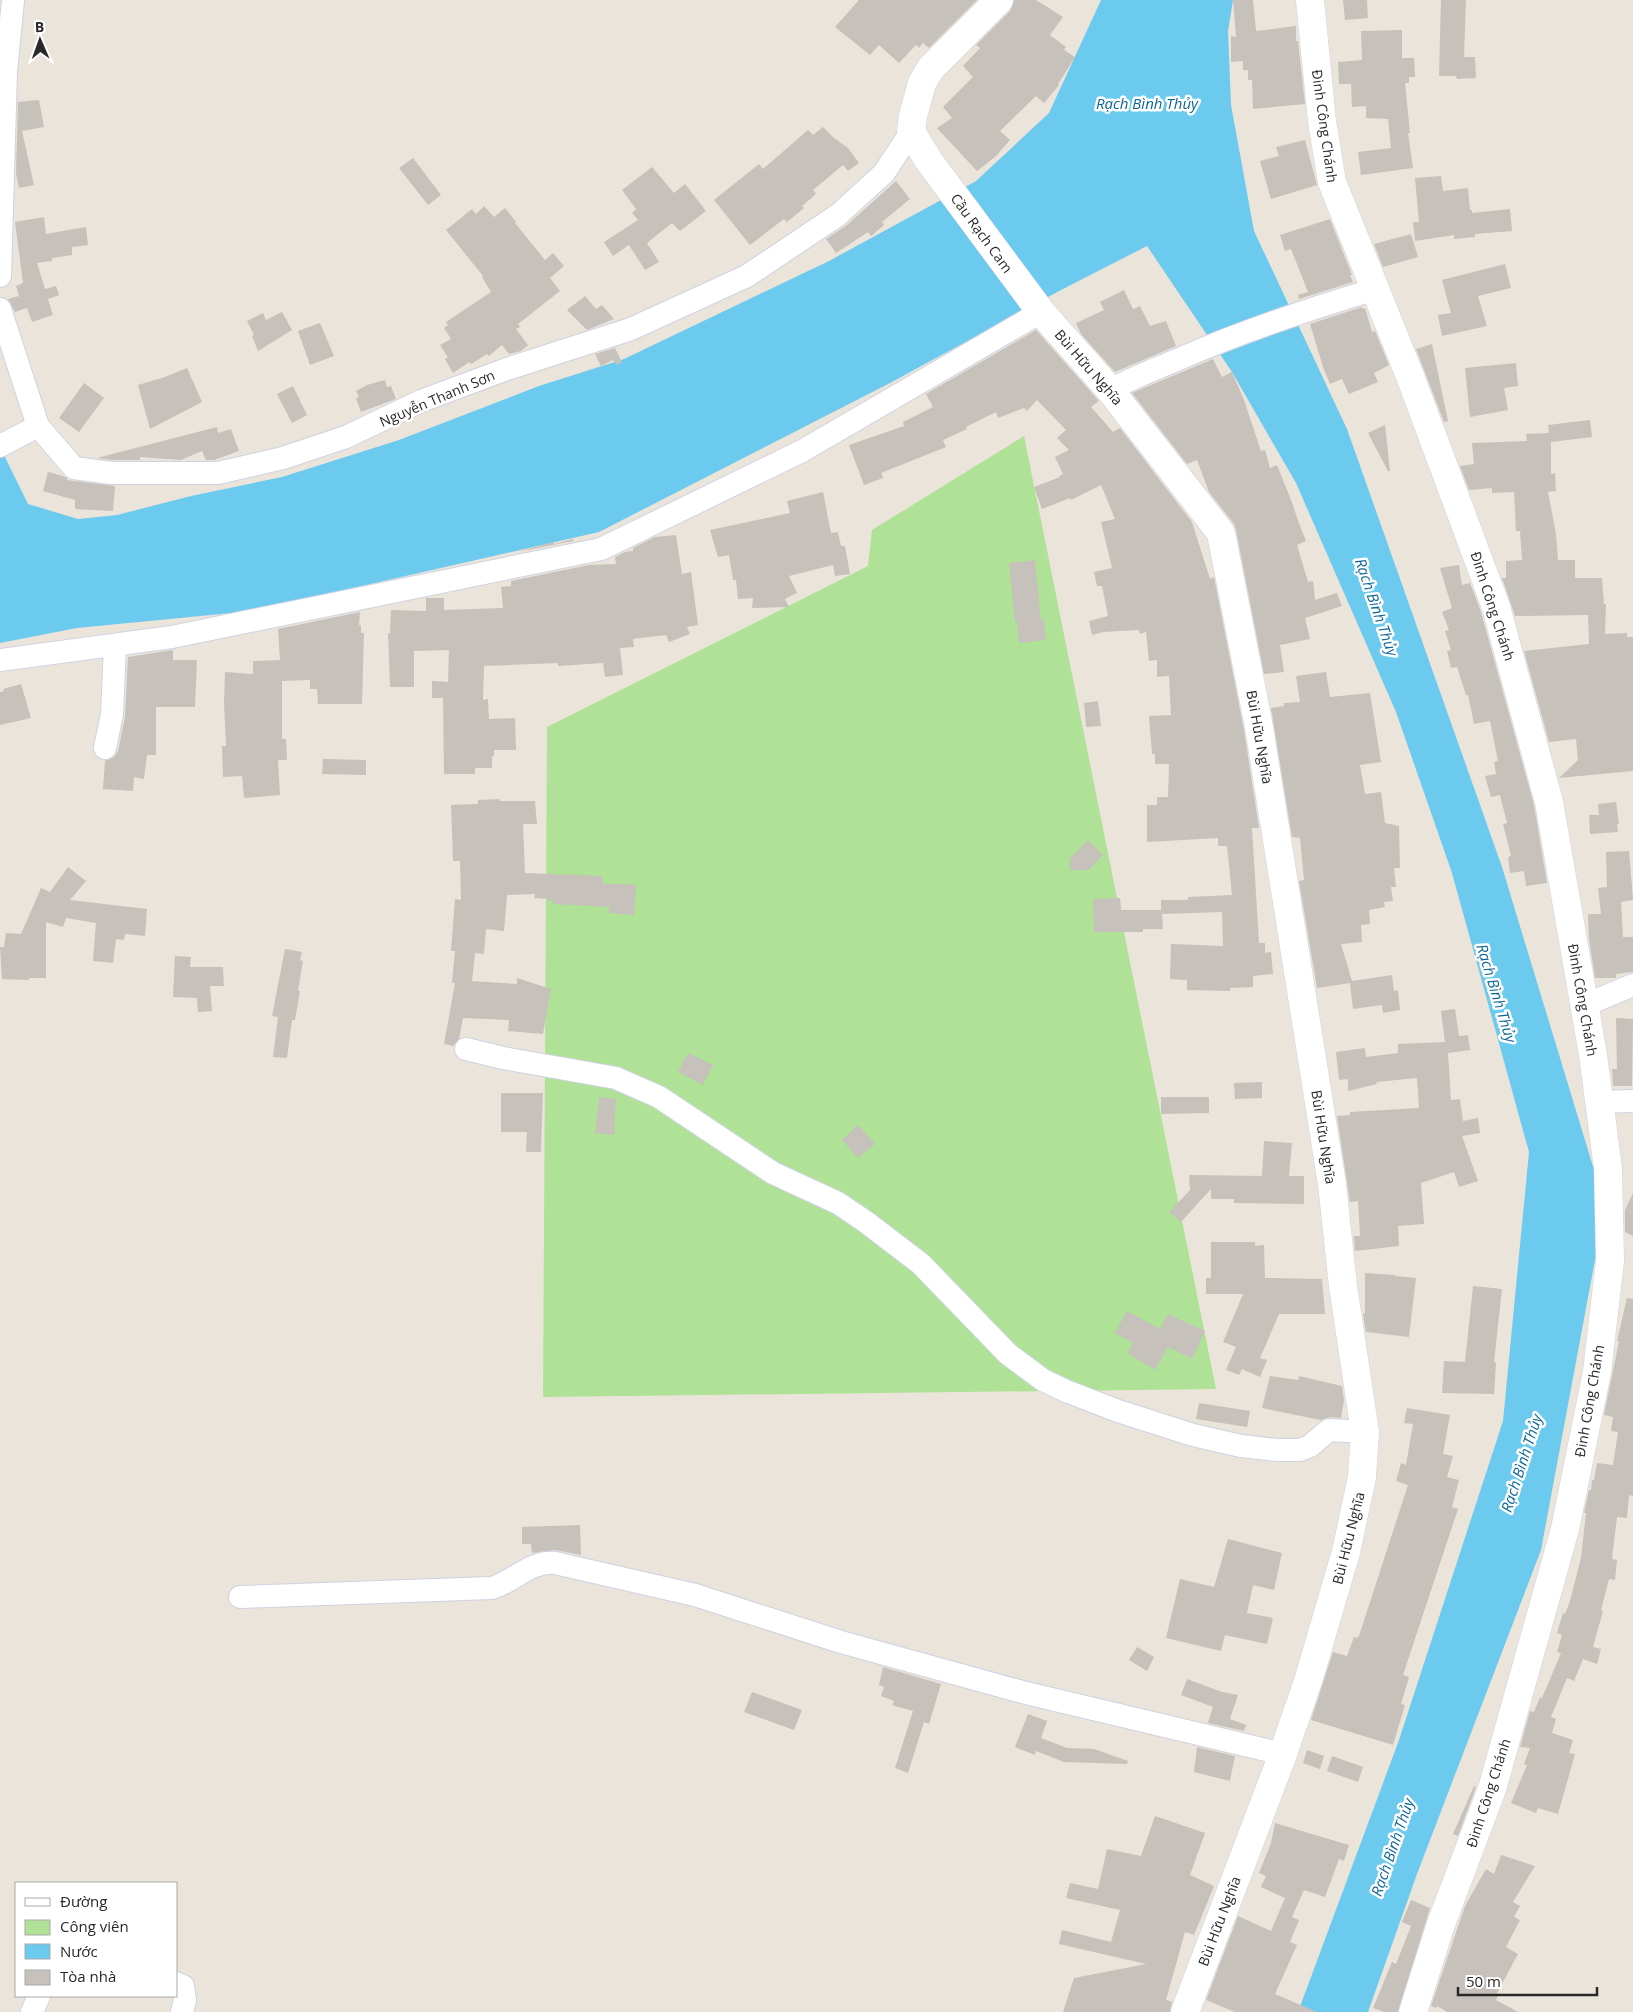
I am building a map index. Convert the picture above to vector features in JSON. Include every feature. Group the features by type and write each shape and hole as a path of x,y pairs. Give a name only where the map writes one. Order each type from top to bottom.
{"main road":[{"path":"911,132 913,116 922,83 931,68 999,0"},
{"name":"Đinh Công Chánh","path":"1310,0 1322,121 1332,182 1376,289 1496,607 1549,802 1584,1005 1608,1168 1610,1261 1597,1372 1565,1529 1492,1789 1441,1924 1413,2012"},
{"name":"Cầu Rạch Cam","path":"911,132 929,161 1038,309"},
{"name":"Bùi Hữu Nghĩa","path":"1038,309 1110,390 1221,533 1259,726 1332,1184 1343,1286 1364,1432 1362,1477 1346,1552 1309,1678 1283,1754 1185,2012"}],"street":[{"path":"0,276 6,72 13,0"},
{"name":"Nguyễn Thanh Sơn","path":"0,309 38,426 74,468 111,473 218,473 283,458 346,437 421,401 499,372 631,328 747,276 838,215 884,173 911,132"},
{"path":"1110,390 1133,378 1208,347 1312,308 1376,289"},
{"path":"0,660 172,637 601,549 802,451 1038,309"},
{"path":"0,446 38,426"},
{"path":"105,748 112,714 115,645"},
{"path":"1584,1005 1633,984"},
{"path":"466,1049 503,1058 616,1078 658,1097 773,1173 838,1203 866,1222 921,1264 1008,1354 1043,1380 1066,1391 1118,1411 1193,1435 1241,1446 1289,1451 1300,1450 1310,1446 1328,1430 1364,1432"},
{"path":"1599,1102 1633,1101"},
{"path":"240,1597 492,1588 505,1583 536,1564 545,1562 555,1563 695,1595 841,1642 1026,1694 1283,1754"},
{"path":"178,1984 183,1986 185,2000 182,2012"},
{"path":"32,2012 39,1997"}],"green space":[{"path":"1024,436 1216,1389 543,1397 547,727 868,566 872,530"}],"water":[{"name":"Rạch Bình Thủy","path":"1101,0 1233,0 1228,31 1231,105 1254,231 1347,429 1502,867 1605,1206 1541,1550 1417,1874 1368,2012 1298,2012 1399,1740 1503,1421 1529,1152 1452,873 1396,712 1296,483 1232,372 1147,246 1061,290 890,383 599,532 252,611 77,628 0,643 0,447 28,504 78,519 117,515 191,496 282,477 399,440 539,386 624,359 829,261 976,181 1049,113"}],"building":[{"path":"859,0 977,0 929,48 923,43 919,48 916,45 899,63 879,45 870,55 835,27"},
{"path":"1014,0 1036,0 1063,17 1050,35 1066,47 1064,50 1075,57 1059,85 1044,103 1036,96 1000,131 1010,140 996,156 977,171 937,128 952,118 943,107 973,77 963,66 980,48 976,45 1010,11"},
{"path":"1233,0 1253,0 1256,31 1296,26 1296,41 1298,41 1305,104 1253,109 1252,80 1248,80 1248,70 1243,70 1243,61 1231,62 1231,36 1236,37"},
{"path":"1343,0 1367,0 1368,18 1345,20"},
{"path":"1441,0 1466,0 1464,57 1475,57 1476,78 1457,79 1456,76 1439,76"},
{"path":"1402,30 1402,58 1414,58 1415,77 1409,77 1409,83 1405,83 1410,133 1408,133 1413,168 1361,175 1358,152 1391,148 1388,119 1366,118 1366,106 1352,107 1351,84 1339,84 1338,62 1362,60 1361,31"},
{"path":"39,100 44,127 22,131 34,185 19,188 16,173 18,102"},
{"path":"823,127 848,148 859,163 848,171 843,165 813,190 816,194 802,206 804,208 787,222 784,219 750,245 714,200 759,164 763,169 808,130 813,135"},
{"path":"1305,140 1317,185 1271,199 1260,161 1279,156 1276,147"},
{"path":"413,158 441,195 428,205 399,168"},
{"path":"652,167 674,193 685,184 706,211 680,231 672,223 647,243 659,262 645,270 629,245 613,256 604,242 638,220 632,213 636,209 622,190"},
{"path":"1441,176 1443,191 1468,188 1470,210 1472,210 1472,213 1510,209 1512,231 1475,234 1475,237 1454,239 1454,235 1415,241 1413,222 1419,222 1415,178"},
{"path":"896,181 910,199 882,222 884,225 871,236 868,232 836,253 826,239 847,225"},
{"path":"484,206 494,217 505,208 545,260 553,253 564,266 550,278 560,291 518,324 520,327 516,329 528,345 521,351 509,354 502,345 489,356 487,354 471,364 469,362 453,373 445,359 448,357 440,345 451,339 444,328 448,325 446,322 491,292 483,276 446,230 472,209 476,214"},
{"path":"44,217 46,234 86,227 88,245 72,247 72,255 52,258 52,261 37,263 45,289 56,286 59,295 48,299 53,315 32,322 27,308 15,312 8,299 19,296 16,286 23,283 15,222"},
{"path":"1330,219 1353,282 1299,299 1298,295 1308,292 1291,249 1285,251 1280,235"},
{"path":"1411,234 1418,257 1383,267 1374,244"},
{"path":"1505,264 1511,288 1478,296 1487,326 1442,336 1438,315 1451,313 1442,280"},
{"path":"1124,290 1133,309 1140,306 1150,326 1166,321 1176,346 1115,372 1081,334 1076,323 1104,310 1100,302"},
{"path":"585,296 596,309 602,305 614,319 587,330 567,310"},
{"path":"1362,307 1363,309 1365,308 1372,332 1375,331 1389,365 1374,373 1378,382 1349,394 1342,379 1330,384 1310,324"},
{"path":"282,312 292,330 258,351 252,336 254,335 247,321 263,313 266,320"},
{"path":"320,323 334,356 310,365 298,331"},
{"path":"1036,330 1099,401 1091,407 1113,432 1120,428 1192,522 1210,579 1214,577 1244,730 1259,828 1252,828 1259,943 1265,943 1265,953 1271,952 1273,974 1253,976 1253,987 1230,988 1230,991 1187,990 1187,980 1170,979 1171,944 1223,946 1222,912 1162,914 1163,929 1143,929 1143,932 1094,932 1093,899 1120,898 1121,910 1161,910 1161,900 1188,900 1188,897 1232,895 1227,846 1218,846 1218,838 1147,842 1147,805 1157,805 1157,797 1168,797 1169,764 1155,764 1155,754 1152,754 1149,716 1171,715 1169,676 1157,677 1157,660 1149,661 1146,632 1140,634 1139,630 1103,632 1092,635 1089,621 1108,616 1102,586 1097,586 1094,572 1112,568 1101,522 1115,519 1101,485 1071,500 1070,498 1042,509 1034,487 1060,477 1063,474 1055,457 1069,450 1057,438 1066,430 1037,400 1027,411 1024,408 998,418 996,412 943,440 946,447 881,473 883,478 864,485 849,445 904,426 903,422 933,407 926,394"},
{"path":"1432,344 1448,421 1444,422 1416,349"},
{"path":"615,348 622,362 617,365 613,360 601,366 595,354"},
{"path":"1213,359 1222,377 1232,372 1244,400 1261,451 1265,450 1270,468 1277,465 1306,541 1297,545 1308,582 1313,581 1315,600 1337,593 1342,606 1305,618 1310,639 1280,645 1284,672 1264,674 1234,524 1209,492 1197,460 1187,464 1132,393"},
{"path":"1516,363 1518,386 1504,388 1508,410 1470,417 1465,368"},
{"path":"187,368 202,402 150,429 138,385"},
{"path":"385,380 387,387 391,386 396,399 361,412 356,398 359,397 356,391 367,385"},
{"path":"84,383 104,398 79,432 59,418"},
{"path":"293,386 307,415 292,423 277,394"},
{"path":"1590,420 1592,437 1551,442 1551,474 1555,473 1556,491 1548,492 1556,534 1558,560 1575,560 1575,578 1602,578 1604,604 1606,604 1605,634 1627,633 1627,637 1633,637 1633,771 1559,778 1578,760 1576,739 1549,742 1524,651 1589,644 1588,615 1515,616 1502,578 1506,578 1506,561 1522,560 1520,531 1516,531 1514,492 1492,493 1492,488 1469,490 1460,466 1474,464 1472,443 1527,441 1526,434 1549,433 1548,425"},
{"path":"1385,425 1390,471 1388,471 1368,433"},
{"path":"217,427 218,433 231,429 239,451 214,460 206,460 202,451 181,460 140,457 140,460 97,458"},
{"path":"48,472 63,476 67,480 115,486 113,511 75,509 75,500 43,491"},
{"path":"823,492 831,533 838,532 841,546 845,546 850,574 835,576 833,565 789,576 797,593 785,599 789,607 752,608 753,598 738,599 736,580 733,580 729,555 718,557 710,530 790,513 787,501"},
{"path":"676,535 682,574 691,572 698,625 687,627 690,634 669,642 666,635 633,639 634,647 620,648 623,675 605,677 603,663 558,666 558,663 484,666 483,700 488,699 489,719 515,718 516,750 494,750 492,768 475,768 475,774 444,774 443,698 432,698 432,681 448,682 449,650 414,651 414,687 390,687 388,633 390,633 391,610 426,611 426,598 444,598 444,610 503,608 501,587 511,586 511,581 589,565 616,564 615,557 625,552 633,551 633,548 655,537"},
{"path":"573,539 573,541 517,552 554,542 554,544"},
{"path":"1035,560 1041,620 1044,620 1046,640 1019,643 1009,563"},
{"path":"1459,565 1462,585 1470,583 1481,612 1534,805 1547,883 1526,886 1524,871 1510,873 1508,857 1511,856 1503,824 1507,823 1500,795 1491,797 1485,776 1496,774 1494,762 1498,761 1490,721 1474,724 1468,695 1466,695 1457,667 1451,668 1447,651 1451,650 1445,631 1449,630 1442,612 1452,608 1440,568"},
{"path":"360,612 359,625 361,625 361,633 364,633 362,704 318,704 317,689 310,689 310,680 282,681 282,739 286,739 287,760 278,760 280,795 244,798 242,776 223,777 222,746 226,746 225,672 253,674 253,661 280,660 278,629"},
{"path":"173,650 173,660 197,660 195,707 156,707 156,755 147,755 144,779 134,777 133,791 103,789 105,761 114,757 118,751 125,717 128,657"},
{"path":"1326,672 1330,697 1370,693 1381,762 1360,765 1365,794 1381,792 1385,823 1399,826 1400,868 1394,868 1396,887 1391,887 1393,901 1384,902 1385,907 1369,910 1370,924 1361,925 1362,942 1341,944 1352,981 1392,975 1394,991 1398,990 1400,1010 1383,1013 1382,1005 1353,1009 1350,983 1317,988 1299,881 1304,880 1300,838 1292,837 1271,708 1284,706 1284,703 1300,702 1296,676"},
{"path":"21,684 31,718 0,725 0,692 4,691 3,689"},
{"path":"1098,701 1101,726 1086,727 1084,703"},
{"path":"323,759 366,760 366,775 322,774"},
{"path":"499,799 500,801 535,801 537,824 523,824 525,873 603,876 602,883 636,885 634,915 609,913 609,907 553,904 553,901 548,901 548,899 534,898 535,894 507,895 504,931 486,929 484,954 475,953 472,981 517,984 517,978 551,989 543,1034 508,1031 509,1020 463,1018 459,1039 453,1046 444,1044 455,983 452,983 455,951 451,951 455,899 461,900 460,861 453,861 451,805 478,804 478,800"},
{"path":"1616,802 1619,824 1617,824 1618,832 1590,834 1589,815 1599,815 1598,804"},
{"path":"1088,840 1103,855 1089,870 1070,870 1070,859"},
{"path":"1629,851 1633,900 1621,902 1623,937 1633,937 1633,972 1616,974 1616,978 1595,978 1589,939 1588,914 1601,914 1598,888 1607,887 1606,852"},
{"path":"68,867 86,881 70,900 147,909 145,936 125,934 124,940 116,939 113,963 93,961 96,923 66,918 63,927 46,922 46,978 29,978 29,980 2,979 0,947 4,947 6,933 21,934 41,888 50,892"},
{"path":"285,949 302,952 300,960 303,961 298,991 300,991 295,1020 292,1020 287,1058 273,1057 278,1017 272,1016"},
{"path":"175,956 191,957 190,967 223,967 224,986 210,986 212,1011 198,1012 197,998 173,997"},
{"path":"1455,1009 1459,1036 1468,1035 1470,1050 1448,1053 1451,1100 1460,1099 1463,1121 1478,1118 1480,1133 1462,1136 1478,1181 1459,1187 1454,1172 1421,1183 1424,1224 1398,1226 1399,1246 1355,1251 1354,1236 1360,1236 1358,1201 1350,1202 1337,1116 1350,1115 1350,1112 1419,1108 1417,1078 1376,1082 1377,1084 1348,1091 1348,1079 1339,1080 1336,1052 1365,1048 1366,1057 1398,1053 1398,1044 1445,1042 1441,1011"},
{"path":"1616,1018 1633,1019 1632,1086 1613,1086 1612,1069 1617,1069"},
{"path":"688,1053 713,1065 703,1085 678,1072"},
{"path":"1262,1082 1262,1098 1235,1099 1234,1083"},
{"path":"501,1093 543,1093 541,1152 526,1152 527,1132 501,1132"},
{"path":"599,1097 616,1099 614,1135 595,1133"},
{"path":"1161,1097 1209,1097 1209,1113 1161,1114"},
{"path":"858,1125 875,1144 858,1158 842,1140"},
{"path":"1264,1141 1292,1143 1289,1176 1304,1176 1304,1204 1234,1203 1234,1199 1211,1199 1211,1189 1181,1222 1169,1212 1190,1190 1189,1175 1262,1176"},
{"path":"1633,1193 1633,1236 1625,1232 1625,1210"},
{"path":"1211,1242 1255,1242 1255,1246 1264,1245 1265,1278 1322,1279 1325,1314 1279,1314 1260,1358 1267,1360 1260,1377 1242,1369 1239,1375 1226,1370 1236,1347 1223,1342 1243,1294 1206,1294 1206,1278 1211,1278"},
{"path":"1365,1273 1416,1278 1409,1337 1366,1332 1363,1314 1365,1313"},
{"path":"1473,1286 1502,1289 1494,1362 1496,1363 1494,1394 1442,1393 1444,1361 1465,1362"},
{"path":"1627,1298 1633,1299 1633,1496 1629,1495 1627,1518 1617,1517 1612,1559 1617,1560 1615,1580 1609,1579 1593,1647 1601,1649 1597,1664 1583,1659 1574,1681 1567,1678 1551,1717 1556,1719 1552,1733 1573,1740 1569,1753 1575,1754 1558,1814 1538,1808 1536,1813 1511,1803 1527,1765 1524,1764 1530,1748 1520,1747 1530,1711 1534,1712 1540,1697 1542,1698 1561,1653 1557,1652 1562,1635 1557,1633 1563,1613 1565,1614 1570,1601 1581,1558 1586,1513 1584,1513 1597,1463 1613,1465 1618,1432 1611,1431 1613,1417 1604,1415 1619,1341 1617,1341"},
{"path":"1127,1311 1160,1329 1168,1314 1205,1331 1192,1359 1168,1347 1155,1370 1127,1353 1133,1343 1115,1333"},
{"path":"1270,1376 1298,1380 1299,1376 1342,1386 1344,1400 1341,1418 1330,1417 1321,1420 1262,1408"},
{"path":"1199,1403 1250,1411 1247,1427 1196,1419"},
{"path":"1407,1408 1450,1415 1443,1454 1453,1456 1447,1477 1459,1480 1452,1507 1458,1509 1403,1675 1409,1677 1401,1704 1405,1705 1393,1745 1311,1720 1333,1652 1347,1656 1354,1637 1357,1638 1359,1636 1408,1485 1396,1481 1401,1463 1406,1465 1413,1424 1404,1423"},
{"path":"580,1525 581,1555 555,1550 532,1553 531,1544 522,1544 522,1527"},
{"path":"1228,1539 1282,1553 1274,1590 1253,1585 1247,1613 1273,1618 1267,1644 1225,1635 1221,1651 1166,1638 1180,1579 1214,1587"},
{"path":"1137,1647 1154,1657 1147,1671 1129,1660"},
{"path":"883,1667 941,1684 929,1724 924,1722 908,1773 895,1768 913,1711 892,1705 894,1701 881,1696 884,1687 879,1685"},
{"path":"1187,1679 1222,1692 1238,1695 1230,1719 1246,1725 1244,1731 1208,1723 1213,1707 1181,1695"},
{"path":"752,1692 802,1710 794,1730 744,1712"},
{"path":"1028,1714 1047,1721 1041,1738 1067,1748 1094,1749 1128,1761 1127,1764 1064,1762 1036,1751 1035,1755 1015,1747"},
{"path":"1197,1747 1235,1756 1230,1781 1194,1772"},
{"path":"1307,1750 1324,1756 1320,1769 1303,1763"},
{"path":"1332,1756 1363,1767 1358,1782 1327,1771"},
{"path":"1474,1786 1476,1787 1458,1836 1453,1834"},
{"path":"1155,1816 1205,1833 1190,1875 1214,1886 1194,1935 1185,1932 1166,2000 1172,2002 1170,2012 1063,2012 1074,1978 1146,1964 1059,1944 1062,1930 1111,1942 1120,1910 1066,1898 1070,1883 1098,1889 1107,1849 1141,1856"},
{"path":"1275,1823 1349,1845 1344,1861 1339,1859 1325,1897 1304,1890 1292,1917 1299,1920 1290,1942 1297,1945 1275,1994 1317,2012 1235,2012 1206,2000 1238,1916 1271,1931 1285,1898 1261,1887 1266,1876 1259,1873 1271,1843"},
{"path":"1501,1855 1535,1866 1513,1902 1520,1906 1514,1917 1520,1920 1506,1947 1518,1954 1497,1993 1499,1994 1496,2000 1518,2012 1447,2012 1437,2006 1436,2008 1431,2006 1465,1906 1486,1869 1494,1874"},
{"path":"1411,1900 1430,1908 1398,2012 1384,2012 1373,2008 1392,1962 1396,1964 1411,1926 1402,1922"}]}
